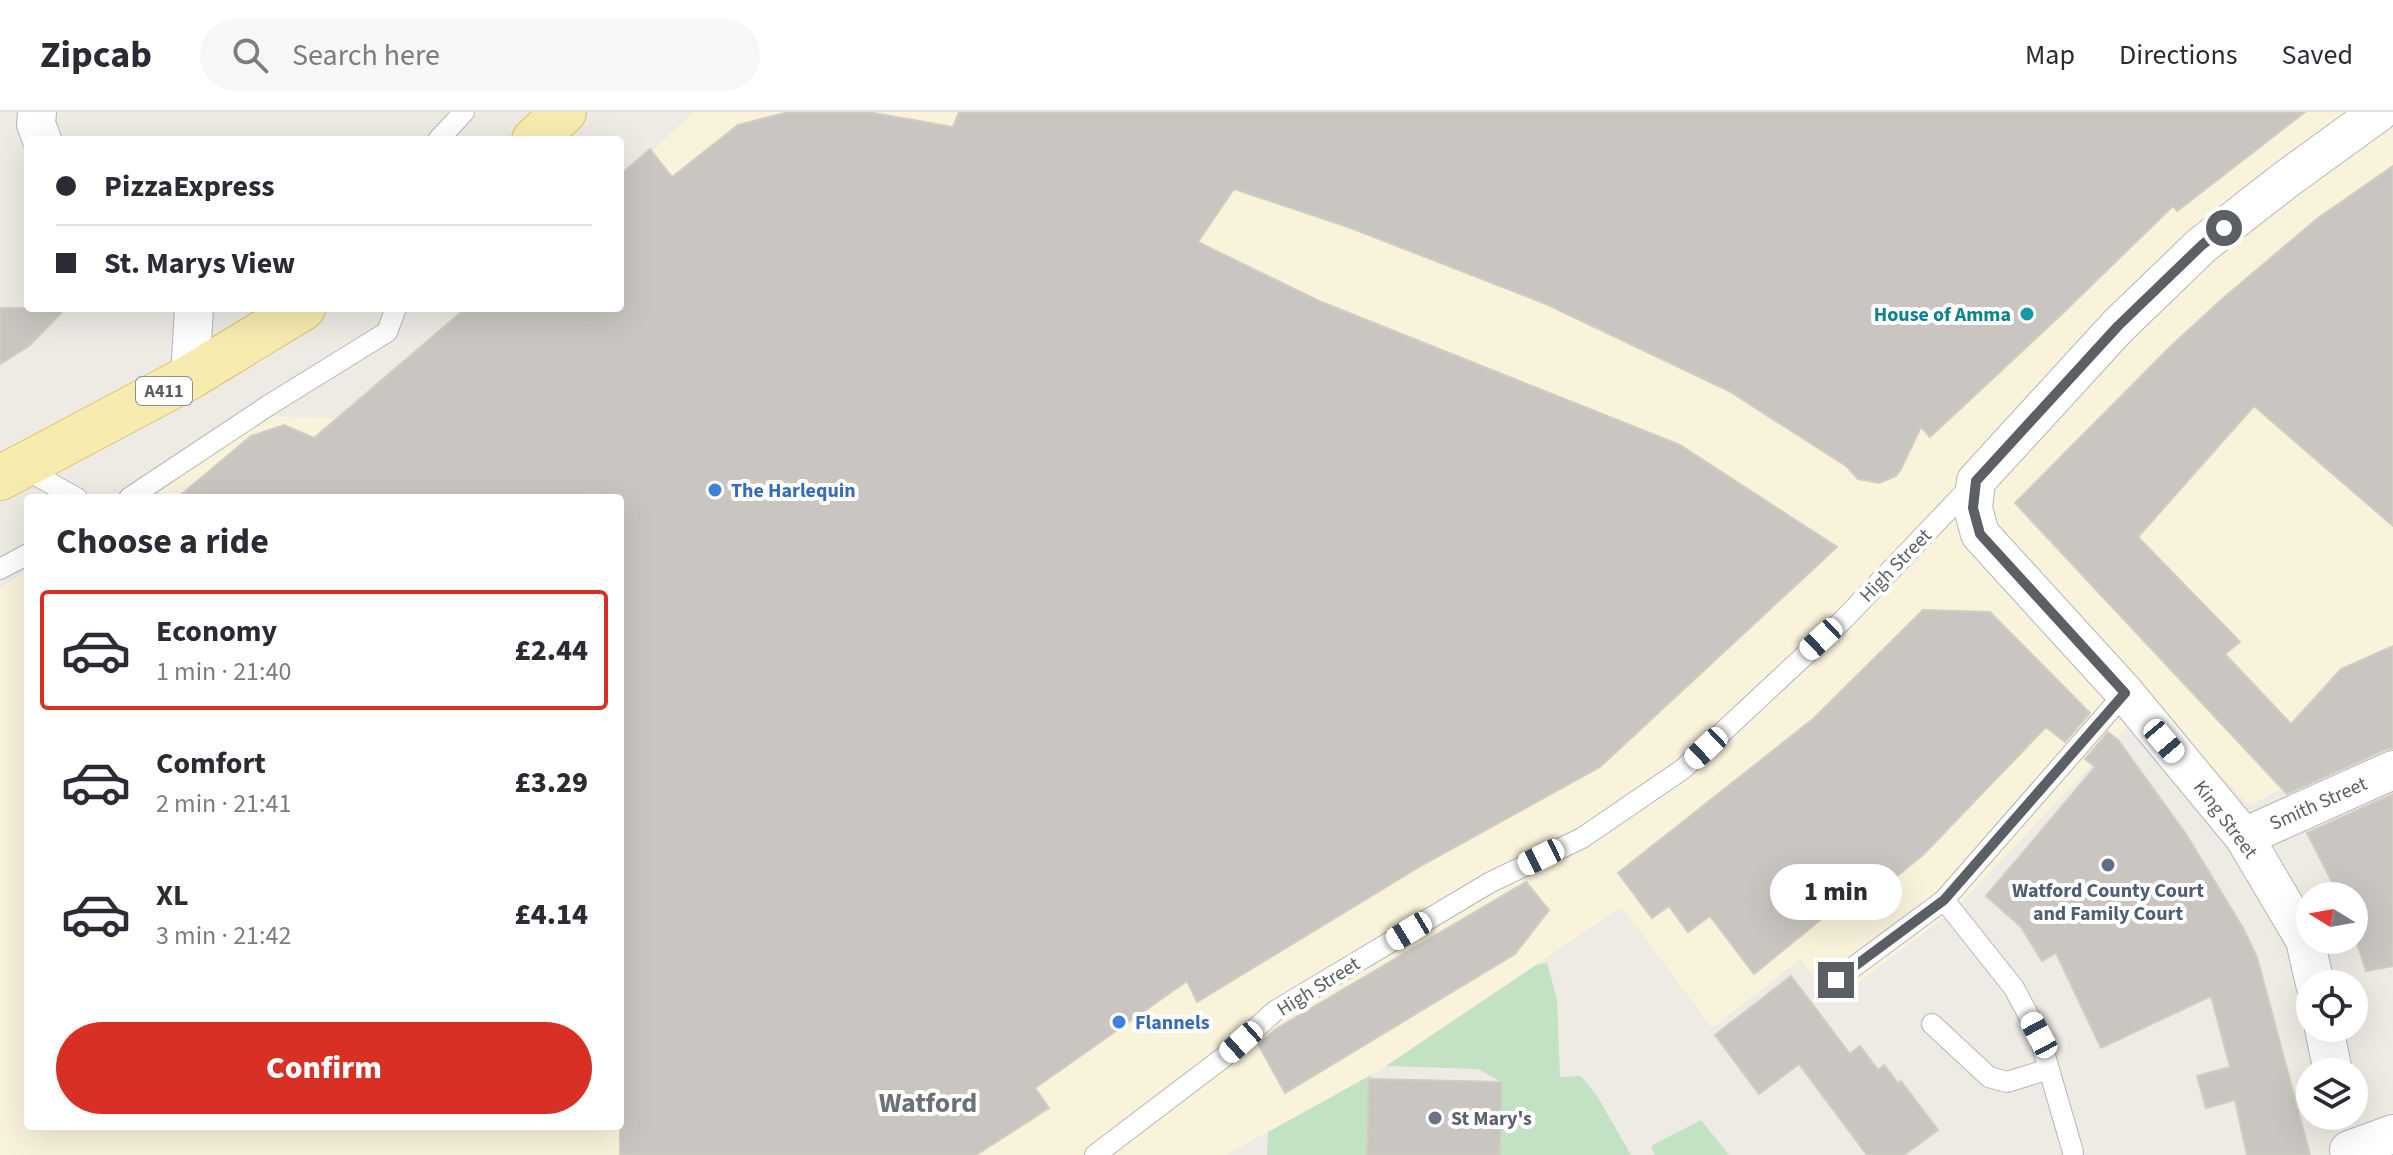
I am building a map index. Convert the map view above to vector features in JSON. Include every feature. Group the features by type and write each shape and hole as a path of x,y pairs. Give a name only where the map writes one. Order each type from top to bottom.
{"main road":[{"path":"538,136 564,112"},
{"name":"A411","path":"10,473 190,377 296,312"}],"street":[{"path":"37,112 36,124 40,136"},
{"name":"High Street","path":"1976,481 2118,326 2202,245 2379,112"},
{"path":"190,377 194,312"},
{"name":"King Street","path":"1976,481 1973,508 1980,534 2125,693 2244,837 2305,940 2312,970"},
{"name":"Smith Street","path":"2244,837 2393,770"},
{"path":"2347,1140 2393,1134"}],"lane":[{"path":"442,136 464,112"},
{"path":"135,494 269,405 387,332 394,312"},
{"path":"10,473 66,494"},
{"path":"161,494 163,476"},
{"name":"High Street","path":"1095,1155 1224,1057 1275,1011 1489,883 1582,838 1683,769 1845,618 1976,481"},
{"path":"0,569 24,556"},
{"path":"1836,980 1944,900 2125,693"},
{"path":"1944,900 2014,988 2039,1035 2073,1152"},
{"path":"1932,1024 1989,1077 2007,1082 2049,1069"}],"shaded area":[{"path":"693,112 2393,112 2393,734 2249,805 2151,702 1955,909 1834,1001 1800,959 1712,1028 1622,907 1380,1070 1226,1155 0,1155 0,588 24,572 24,1130 624,1130 624,494 142,494 259,416 373,419 611,312 624,312 624,178"}],"green space":[{"path":"1547,963 1557,999 1560,1077 1581,1076 1597,1096 1631,1155 1500,1155 1502,1082 1478,1069 1386,1066 1536,965"},
{"path":"1371,1075 1367,1155 1267,1155 1268,1132"},
{"path":"1701,1120 1729,1155 1655,1155 1651,1146"}],"building":[{"path":"789,112 868,112 953,127 959,112 2305,112 2177,211 2173,206 1930,437 1921,427 1896,476 1879,483 1858,479 1846,466 1729,391 1546,304 1348,227 1234,189 1198,242 1319,301 1680,445 1837,547 1600,767 1424,864 1197,1002 1187,981 1035,1088 1049,1108 976,1155 620,1155 620,1130 624,1130 624,494 182,494 251,436 284,425 314,438 461,312 624,312 624,172 650,149 672,177 738,125"},
{"path":"2393,166 2393,526 2254,406 2138,537 2240,642 2225,654 2291,724 2341,669 2393,646 2393,748 2287,794 2015,503 2221,300 2318,218"},
{"path":"0,308 24,308 24,312 62,312 29,346 0,364"},
{"path":"1923,610 1990,612 2090,713 2065,742 2046,727 1923,855 1860,906 1851,895 1754,974 1710,916 1688,932 1669,906 1652,918 1618,873 1813,719"},
{"path":"2108,732 2118,740 2186,834 2243,928 2257,957 2296,1103 2296,1130 2303,1130 2310,1155 2247,1155 2235,1100 2206,1108 2197,1076 2230,1067 2211,996 2101,1048 2056,953 2042,961 2021,927 1986,896 2095,767 2085,759"},
{"path":"2393,794 2393,966 2366,970 2360,954 2368,954 2368,882 2332,882 2307,833"},
{"path":"1526,882 1549,910 1515,954 1285,1093 1258,1044 1274,1030"},
{"path":"1791,976 1850,1054 1860,1046 1878,1070 1884,1065 1898,1083 1901,1081 1938,1130 1904,1155 1867,1155 1799,1064 1759,1094 1715,1035"},
{"name":"St Mary's","path":"1369,1079 1502,1082 1500,1155 1367,1155"}],"place":[{"name":"House of Amma","path":"2027,314"},
{"name":"The Harlequin","path":"715,490"},
{"name":"Watford County Court and Family Court","path":"2108,865"},
{"name":"Flannels","path":"1119,1022"},
{"name":"St Mary's","path":"1435,1118"}],"district":[{"name":"Watford","path":"928,1102"}],"route":[{"path":"1836,980 1944,900 2125,693 1980,534 1973,508 1976,481 2118,326 2202,245 2224,228"}]}
